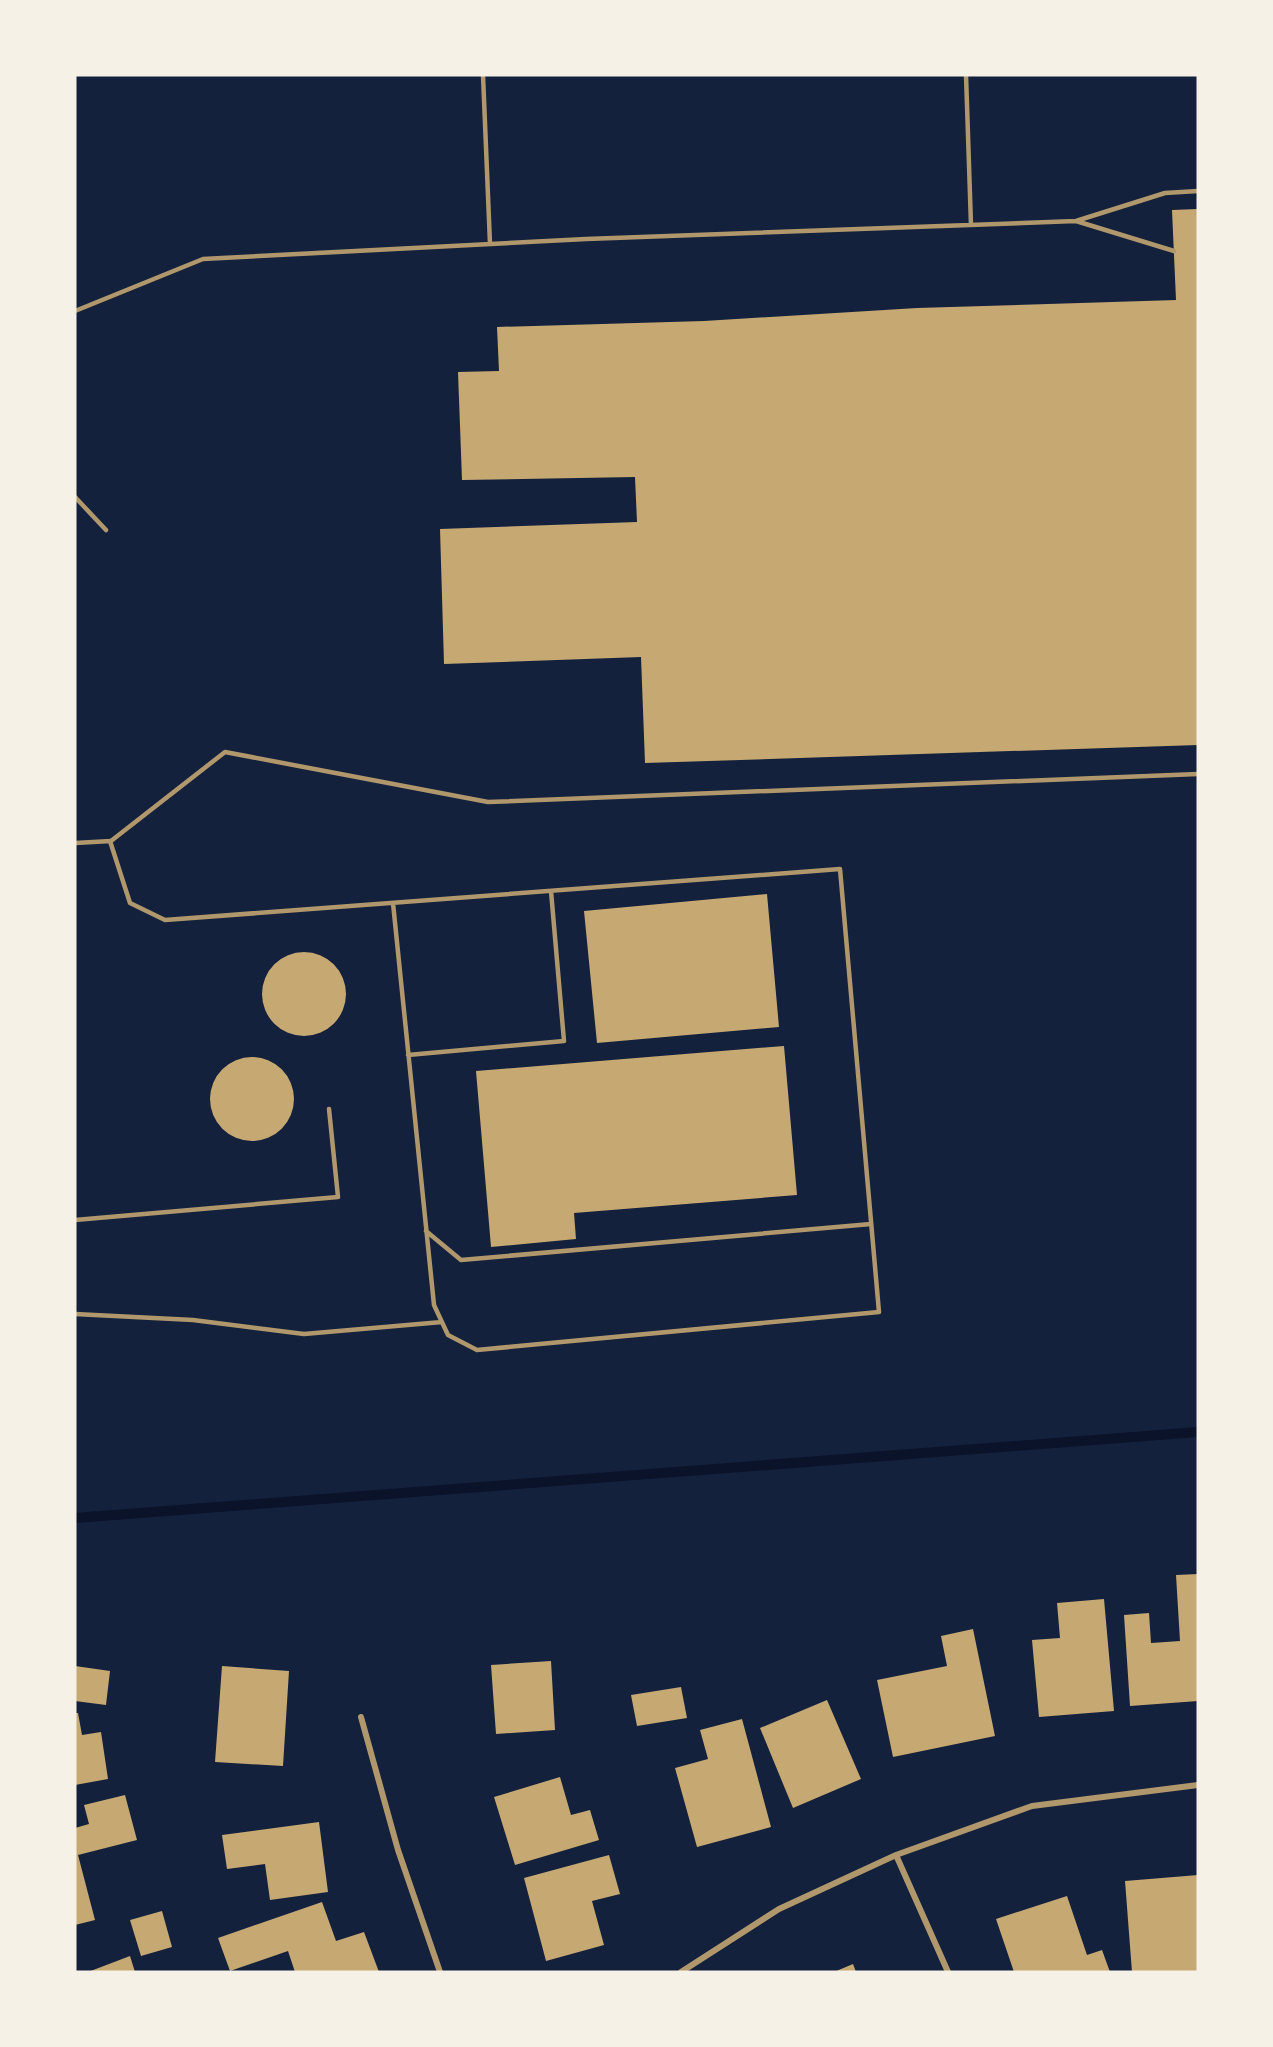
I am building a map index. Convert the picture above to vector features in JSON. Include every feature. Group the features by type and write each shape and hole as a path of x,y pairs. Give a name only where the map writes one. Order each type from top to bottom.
{"street":[{"path":"361,1717 398,1850 440,1972"},
{"path":"681,1972 779,1909 896,1855 1032,1806 1198,1785"},
{"path":"896,1855 948,1972"}],"lane":[{"path":"483,75 490,244"},
{"path":"966,75 971,225"},
{"path":"75,311 203,259 490,244 1076,221 1165,193 1198,191"},
{"path":"1076,221 1174,251"},
{"path":"75,497 106,530"},
{"path":"75,843 110,841 225,752 488,802 1198,774"},
{"path":"110,841 129,903 165,920 840,869 879,1312 477,1350 448,1335 434,1305 393,903"},
{"path":"408,1055 564,1041 551,891"},
{"path":"75,1220 338,1197 329,1109"},
{"path":"426,1231 460,1260 871,1224"},
{"path":"75,1314 192,1320 304,1334 442,1322"}],"building":[{"path":"1198,209 1198,745 645,763 641,657 444,664 440,529 637,522 635,477 462,480 458,372 499,371 497,327 704,321 917,308 1176,300 1172,210"},
{"path":"767,894 779,1027 597,1043 584,911"},
{"path":"304,952 320,955 334,964 343,978 346,994 343,1010 334,1024 320,1033 304,1036 288,1033 274,1024 265,1010 262,994 265,978 274,964 288,955"},
{"path":"784,1046 797,1195 574,1213 576,1239 491,1247 476,1071"},
{"path":"252,1057 268,1060 282,1069 291,1083 294,1099 291,1115 282,1129 268,1138 252,1141 236,1138 222,1129 213,1115 210,1099 213,1083 222,1069 236,1060"},
{"path":"1198,1574 1198,1701 1130,1706 1124,1615 1149,1613 1151,1643 1180,1641 1176,1575"},
{"path":"1104,1599 1114,1711 1039,1717 1032,1640 1060,1638 1057,1603"},
{"path":"973,1629 995,1736 893,1757 877,1680 947,1666 941,1636"},
{"path":"551,1661 555,1730 496,1734 491,1665"},
{"path":"75,1666 110,1671 106,1705 75,1701"},
{"path":"222,1666 289,1671 283,1766 215,1762"},
{"path":"681,1687 687,1718 637,1726 631,1695"},
{"path":"827,1700 861,1779 793,1808 760,1728"},
{"path":"75,1713 78,1713 82,1735 101,1732 108,1779 75,1785"},
{"path":"742,1719 771,1827 697,1847 675,1768 708,1759 700,1730"},
{"path":"560,1777 571,1815 590,1810 599,1840 515,1865 494,1797"},
{"path":"125,1795 137,1840 78,1855 95,1920 75,1925 75,1828 89,1824 84,1805"},
{"path":"319,1822 328,1892 270,1900 265,1864 227,1869 222,1835"},
{"path":"609,1855 620,1894 592,1901 604,1945 546,1961 524,1878"},
{"path":"1198,1875 1198,1972 1132,1972 1125,1881"},
{"path":"1067,1896 1087,1955 1102,1950 1110,1972 1014,1972 996,1919"},
{"path":"322,1902 336,1941 364,1932 379,1972 295,1972 288,1951 230,1971 218,1938"},
{"path":"162,1911 172,1947 141,1956 130,1920"},
{"path":"130,1956 135,1972 88,1972"},
{"path":"853,1964 856,1972 834,1972"}],"waterway":[{"path":"75,1518 1198,1432"}]}
